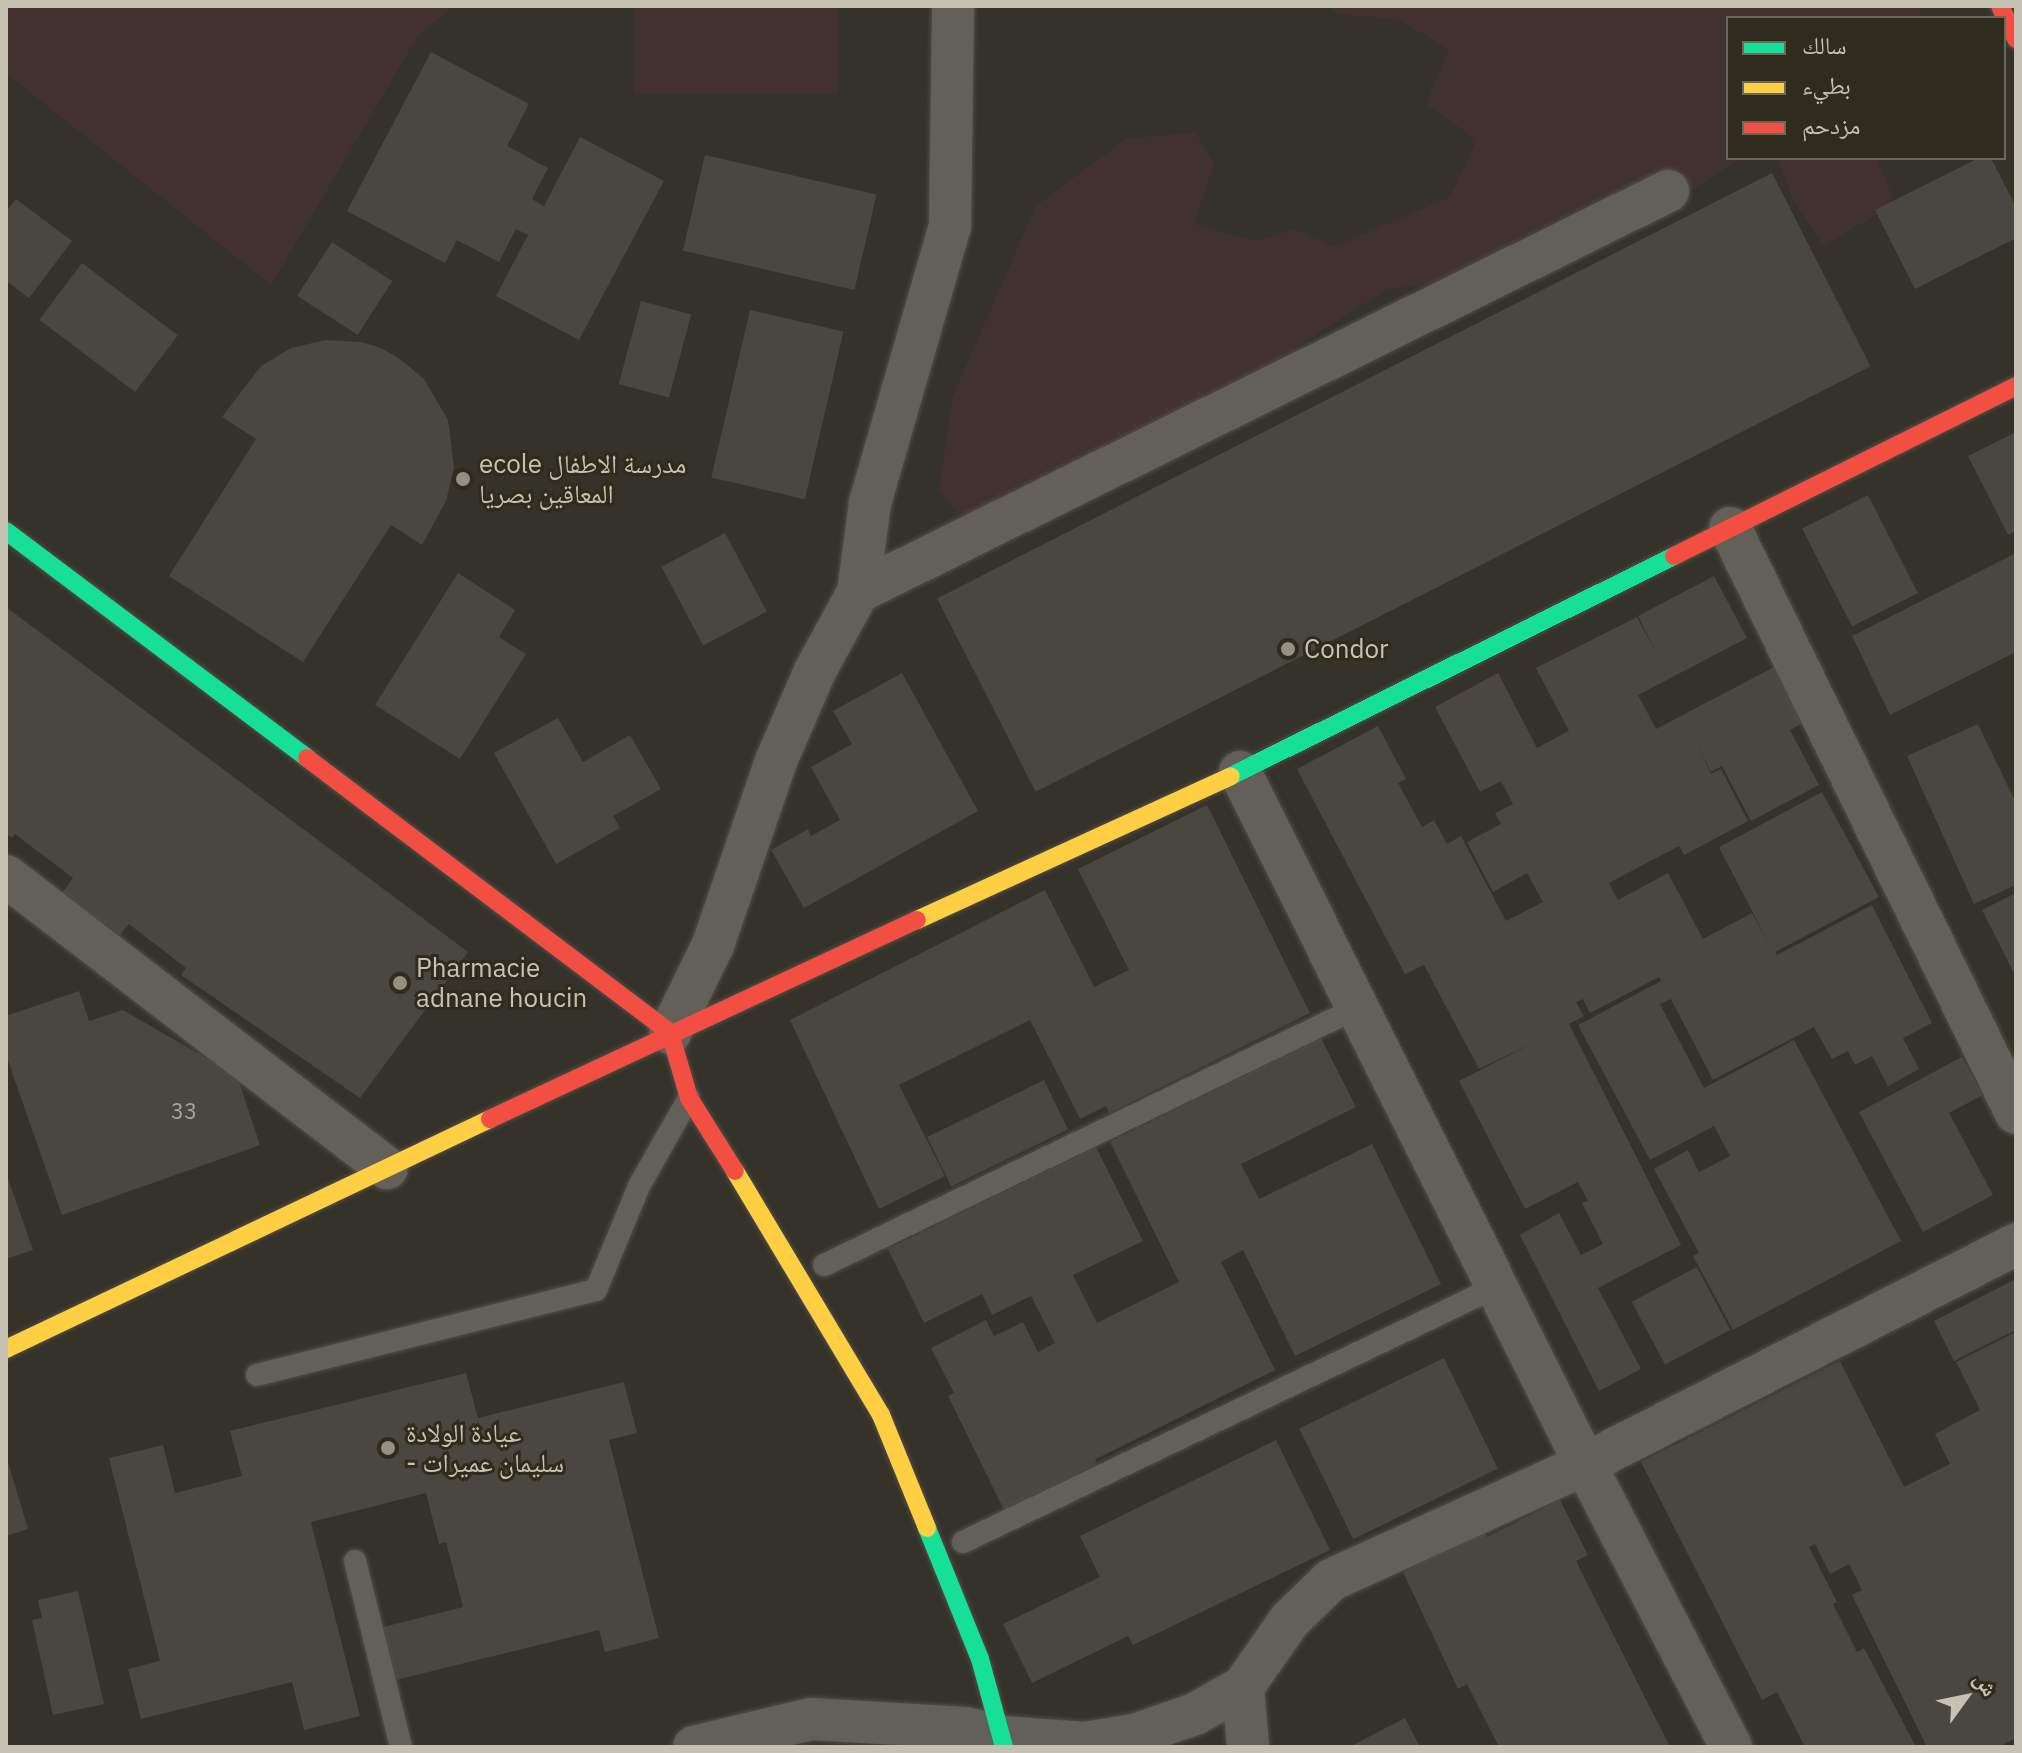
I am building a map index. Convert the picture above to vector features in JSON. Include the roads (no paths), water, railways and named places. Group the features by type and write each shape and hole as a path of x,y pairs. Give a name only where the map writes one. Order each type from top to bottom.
{"street":[{"path":"670,1033 713,945 776,761 815,671 858,592 870,503 950,226 953,6"},
{"path":"2006,18 2016,39"},
{"path":"858,592 1668,191"},
{"path":"6,1349 670,1033 1240,772 2016,386"},
{"path":"1730,528 2016,1113"},
{"path":"6,531 670,1033 689,1098 787,1253 881,1415 980,1659 982,1740"},
{"path":"1240,772 1585,1464 1731,1747"},
{"path":"6,876 387,1168"},
{"path":"694,1747 811,1719 982,1740 1084,1743 1134,1735 1195,1714 1243,1687 1290,1620 1331,1580 1585,1464 2016,1244"},
{"path":"1243,1687 1248,1747"}],"lane":[{"path":"824,1265 1357,1008"},
{"path":"257,1375 596,1290 639,1186 689,1098"},
{"path":"963,1542 1496,1287"},
{"path":"355,1561 401,1747"}],"place":[{"name":"ecole مدرسة الاطفال المعاقين بصريا","path":"463,479"},
{"name":"Condor","path":"1288,649"},
{"name":"Pharmacie adnane houcin","path":"400,983"},
{"name":"عيادة الولادة - سليمان عميرات","path":"388,1448"}]}
